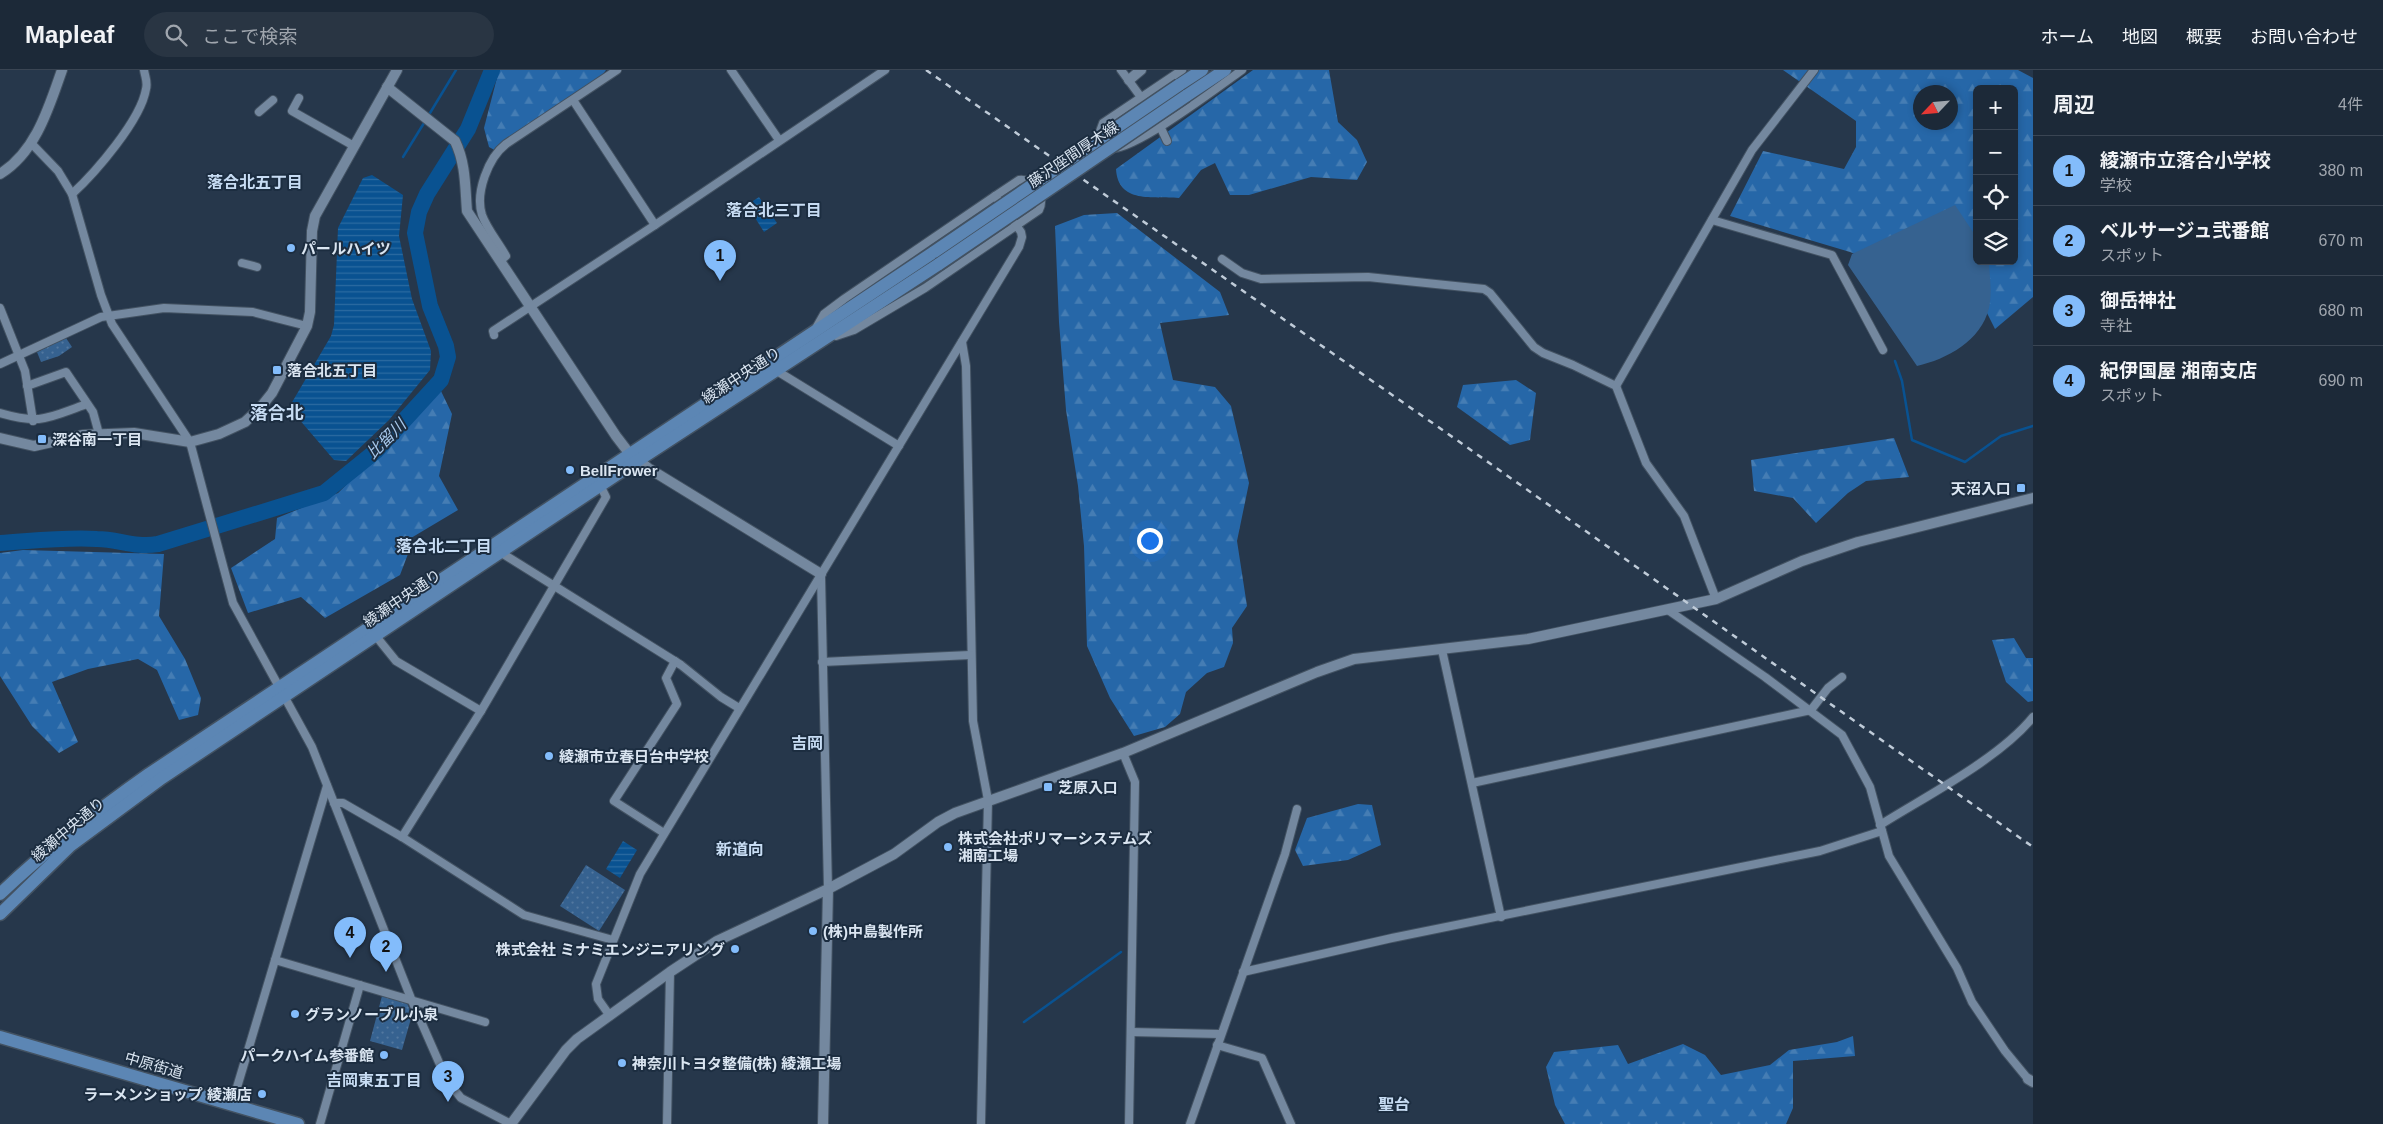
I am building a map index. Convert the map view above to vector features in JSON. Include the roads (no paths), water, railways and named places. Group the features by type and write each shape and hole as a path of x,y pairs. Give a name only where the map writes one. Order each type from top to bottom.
{"main road":[{"name":"藤沢座間厚木線","path":"1183,90 1202,70"},
{"name":"藤沢座間厚木線","path":"936,258 1183,90 1225,70"},
{"name":"綾瀬中央通り","path":"0,914 32,888 70,846 105,818 378,622 936,258"},
{"name":"綾瀬中央通り","path":"0,894 42,853 88,817 281,691 375,635 600,485 633,457 777,371 818,336"},
{"name":"中原街道","path":"0,1037 232,1104 274,1120 298,1124"}],"street":[{"path":"0,174 31,143 49,108 62,70"},
{"path":"72,194 107,158 141,104 147,87 144,70"},
{"path":"0,438 34,446 68,438 99,434 134,433 190,442 219,434 253,416 272,392 307,326 311,304 312,230 314,216 397,70"},
{"path":"500,261 506,256 482,215 481,189 489,168 502,147 617,70"},
{"path":"731,70 779,140"},
{"path":"494,335 494,331 885,70"},
{"path":"1121,70 1141,96 1161,127 1167,141"},
{"path":"1130,80 1141,70"},
{"path":"1182,70 1103,123 1099,134 1103,142 1109,148 1122,148 1161,127 1242,70"},
{"path":"1616,386 1752,150 1814,70"},
{"path":"387,87 455,141 461,153 465,169 467,211 616,436 633,457 821,574"},
{"path":"300,98 292,111 354,146"},
{"path":"260,112 273,100"},
{"path":"573,100 655,225"},
{"path":"31,143 58,171 72,194 108,316 114,328 190,442 210,524 234,603 312,747 412,1001 449,1083 461,1098 511,1124 566,1050 585,1033 670,972 717,941 828,889 894,854 938,822 988,800 1123,753 1334,665 1354,659 1528,639 1716,599 1802,562 1858,542 2033,498"},
{"path":"1019,180 1031,182 1043,199 1039,210 925,288 854,330 818,336 824,314 871,279 995,196 1019,180"},
{"path":"610,1016 598,999 596,984 640,874 739,708 900,446 1018,247 1022,237 1017,226 995,196"},
{"path":"1712,220 1832,255 1883,350"},
{"path":"1222,259 1242,273 1261,280 1368,277 1484,289 1498,300 1534,347 1543,354 1573,364 1616,386 1646,464 1684,516 1716,599"},
{"path":"242,263 257,267"},
{"path":"0,308 19,355 28,386 33,421"},
{"path":"0,364 108,316 164,308 220,309 271,315 307,326"},
{"path":"962,342 966,366 970,655 973,721 988,800 981,1124"},
{"path":"777,371 900,446"},
{"path":"28,386 66,372 92,412 99,434"},
{"path":"0,413 33,421 48,418 87,404"},
{"path":"402,837 481,711 606,496 600,485"},
{"path":"500,552 674,662 739,708"},
{"path":"821,574 828,889 823,1124"},
{"path":"1668,610 1811,710 1842,735 1870,788 1889,856 1957,968 1972,1002 2005,1051 2031,1080"},
{"path":"375,635 396,661 481,711"},
{"path":"1442,650 1501,917"},
{"path":"822,662 970,655"},
{"path":"664,833 614,801 677,704 666,678 674,662"},
{"path":"1472,784 1811,710 1828,688 1842,677"},
{"path":"1243,972 1392,938 1820,851 1881,828 1967,771 2012,738 2033,717"},
{"path":"1123,753 1135,782 1129,1124"},
{"path":"232,1104 327,786"},
{"path":"334,803 343,803 402,837 524,915 613,940"},
{"path":"1190,1124 1220,1034 1285,854 1297,808"},
{"path":"275,960 485,1022"},
{"path":"667,1124 670,972"},
{"path":"320,1124 360,986"},
{"path":"1131,1032 1220,1034"},
{"path":"1217,1044 1262,1058 1291,1124"}],"waterway":[{"path":"430,113 456,70"},
{"name":"比留川","path":"0,543 105,539 141,545 158,544 324,493 376,451 441,380 448,357 446,346 430,306 415,233 419,212 427,194 468,129 492,70"},
{"path":"403,157 424,123"},
{"path":"1895,361 1902,381 1912,440 1965,462 2001,436 2033,426"},
{"path":"1024,1022 1121,952"}],"railway":[{"path":"926,70 1444,431 2033,847"}],"place":[{"name":"パールハイツ","path":"291,248"},
{"name":"綾瀬市立落合小学校","path":"720,281"},
{"name":"落合北五丁目","path":"277,370"},
{"name":"深谷南一丁目","path":"42,439"},
{"name":"BellFrower","path":"570,470"},
{"name":"天沼入口","path":"2021,488"},
{"name":"綾瀬市立春日台中学校","path":"549,756"},
{"name":"芝原入口","path":"1048,787"},
{"name":"株式会社ポリマーシステムズ 湘南工場","path":"948,847"},
{"name":"(株)中島製作所","path":"813,931"},
{"name":"株式会社 ミナミエンジニアリング","path":"735,949"},
{"name":"紀伊国屋 湘南支店","path":"350,958"},
{"name":"ベルサージュ弐番館","path":"386,972"},
{"name":"グランノーブル小泉","path":"295,1014"},
{"name":"パークハイム参番館","path":"384,1055"},
{"name":"神奈川トヨタ整備(株) 綾瀬工場","path":"622,1063"},
{"name":"ラーメンショップ 綾瀬店","path":"262,1094"},
{"name":"御岳神社","path":"448,1102"}],"district":[{"name":"落合北五丁目","path":"255,182"},
{"name":"落合北三丁目","path":"774,210"},
{"name":"落合北","path":"277,413"},
{"name":"落合北二丁目","path":"444,546"},
{"name":"吉岡","path":"807,743"},
{"name":"新道向","path":"740,849"},
{"name":"吉岡東五丁目","path":"374,1080"},
{"name":"聖台","path":"1394,1104"}]}
